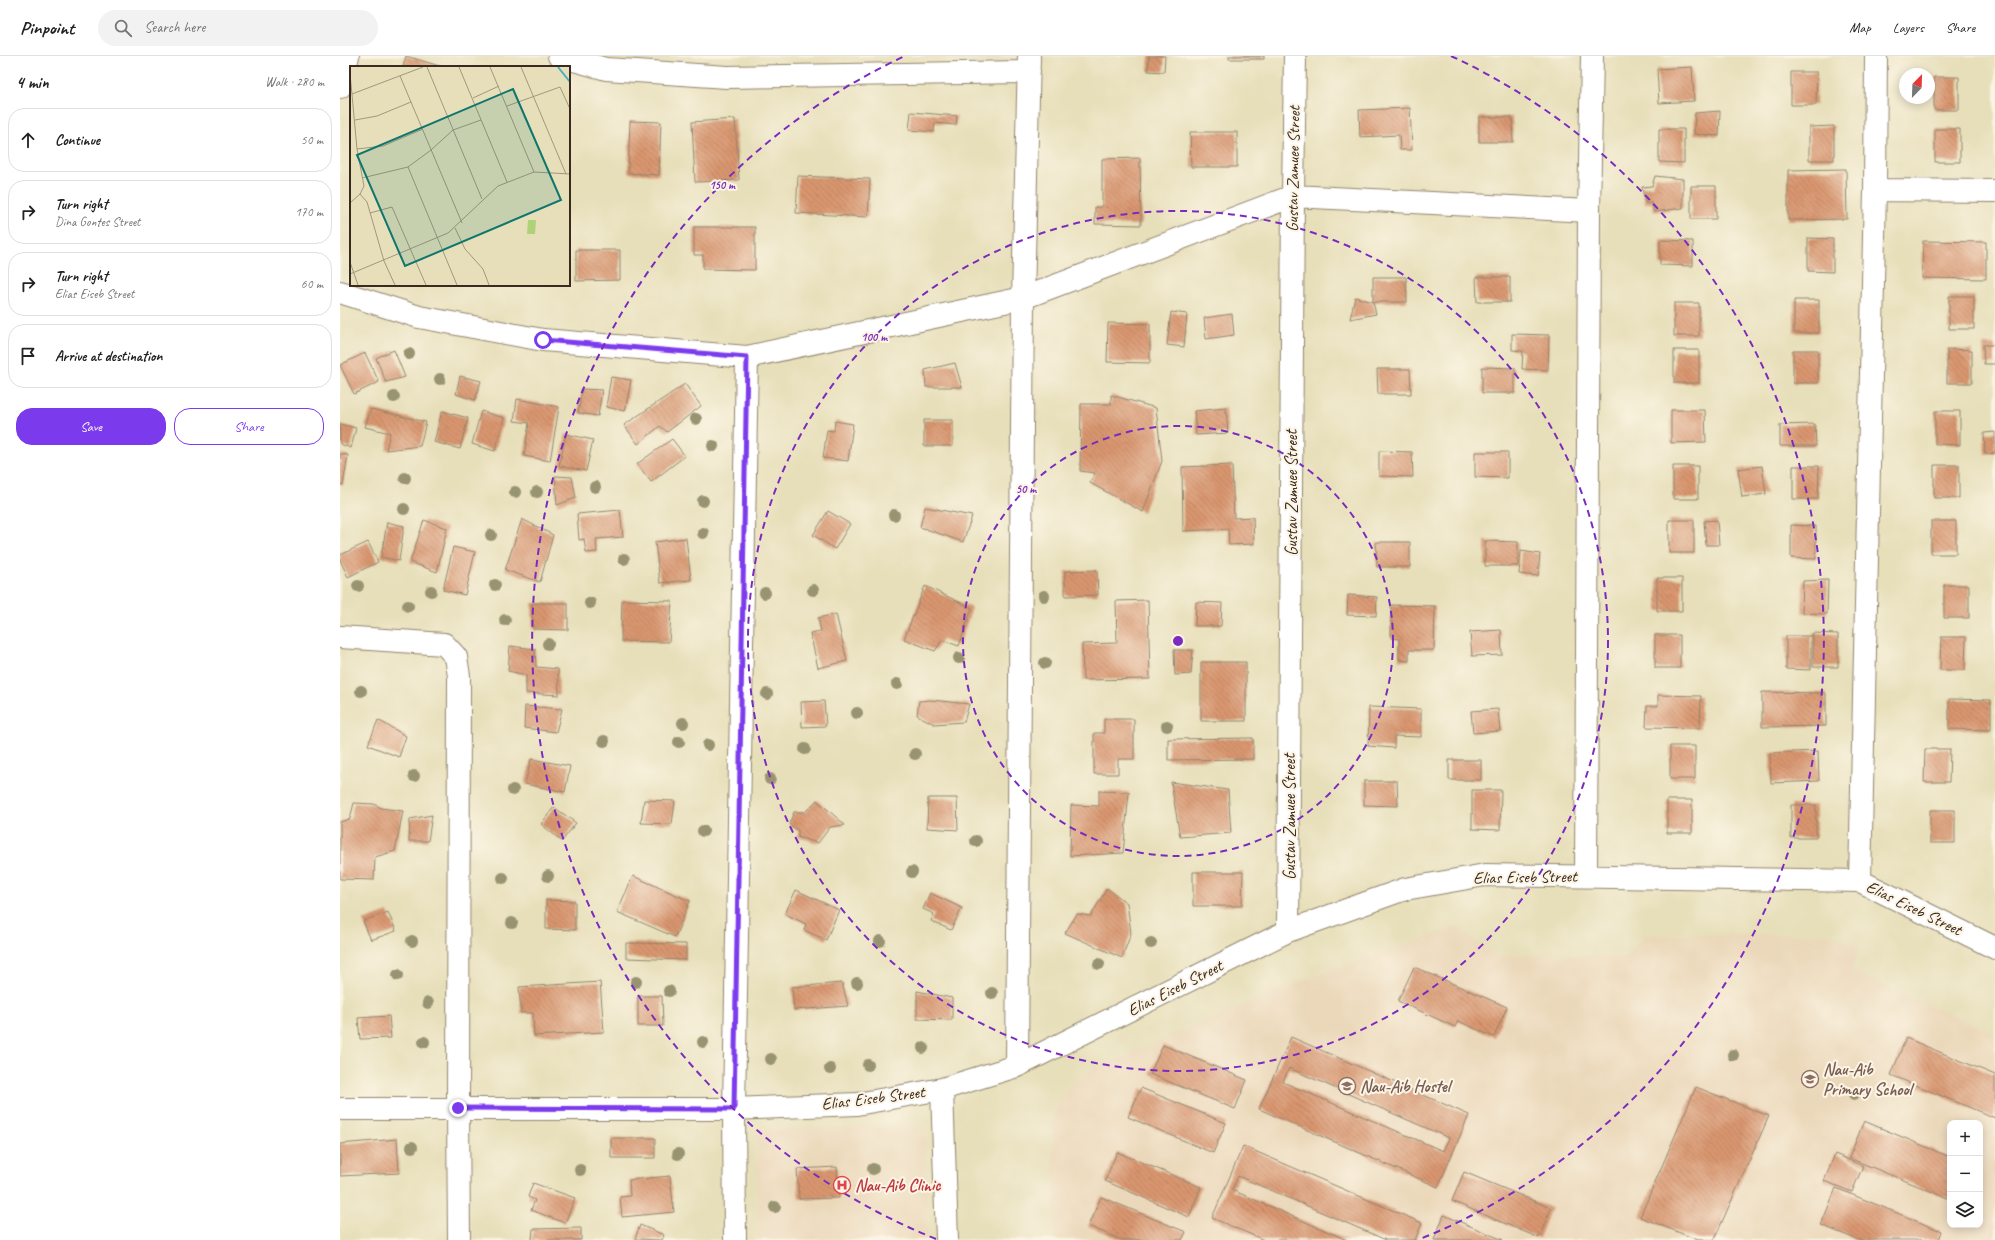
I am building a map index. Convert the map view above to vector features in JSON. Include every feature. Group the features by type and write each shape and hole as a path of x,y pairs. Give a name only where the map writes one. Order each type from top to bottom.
{"street":[{"path":"340,87 348,56"},
{"path":"559,56 606,69 727,77 1029,64 1023,298 1017,1066"},
{"name":"Gustav Zamuee Street","path":"1288,931 1292,196 1295,56"},
{"path":"1586,875 1588,211 1592,56"},
{"path":"1860,881 1875,190 1876,56"},
{"path":"1875,190 1995,191"},
{"path":"340,292 419,317 543,340 747,357 1023,298 1292,196 1588,211"},
{"path":"735,1240 734,1109 747,357"},
{"path":"340,637 444,644 456,657 459,676 459,1240"},
{"name":"Elias Eiseb Street","path":"340,1110 458,1108 734,1109 857,1104 942,1090 1017,1066 1288,931 1405,888 1485,875 1586,875 1860,881 1995,948"},
{"path":"942,1090 947,1240"}],"shaded area":[{"path":"1456,927 1495,955 1627,957 1644,935 1832,934 1860,948 1851,971 1995,1034 1995,1240 1055,1240 1053,1121 1060,1097 1080,1075 1298,982"},
{"name":"Nau-Aib Clinic","path":"925,1125 926,1240 758,1240 757,1130"}],"building":[{"path":"406,56 440,66 403,66"},
{"path":"1149,56 1165,56 1164,72 1148,71"},
{"path":"1229,56 1264,56 1264,59 1229,59"},
{"path":"1692,67 1694,101 1659,103 1657,69"},
{"path":"1791,72 1817,72 1816,105 1791,105"},
{"path":"1935,77 1959,77 1959,110 1934,110"},
{"path":"1410,108 1412,150 1400,150 1399,135 1360,137 1359,110"},
{"path":"1720,111 1719,136 1694,134 1695,113"},
{"path":"911,112 957,116 956,125 935,123 934,132 909,130"},
{"path":"1479,117 1512,117 1513,142 1479,142"},
{"path":"735,119 739,180 695,182 692,122"},
{"path":"630,121 661,122 659,175 628,173"},
{"path":"1834,126 1834,160 1809,160 1809,127"},
{"path":"1659,129 1684,129 1684,163 1659,162"},
{"path":"1935,129 1960,129 1960,162 1935,162"},
{"path":"1190,132 1237,132 1237,167 1191,167"},
{"path":"1140,158 1141,225 1095,224 1095,207 1102,207 1102,159"},
{"path":"1846,169 1847,219 1788,220 1788,170"},
{"path":"798,176 870,179 868,217 796,213"},
{"path":"1655,176 1683,179 1683,208 1654,212 1652,203 1645,203 1642,187 1652,186"},
{"path":"1691,186 1716,186 1716,219 1691,219"},
{"path":"694,227 755,227 755,270 703,269 703,255 694,255"},
{"path":"1808,238 1833,239 1833,272 1808,271"},
{"path":"1660,240 1693,241 1693,266 1660,265"},
{"path":"1923,241 1986,242 1986,279 1922,278"},
{"path":"576,250 620,250 620,280 576,281"},
{"path":"1373,277 1406,277 1407,302 1373,302"},
{"path":"1476,277 1510,277 1510,302 1477,302"},
{"path":"1949,296 1974,296 1974,329 1949,329"},
{"path":"1355,297 1373,302 1376,314 1350,319"},
{"path":"1794,300 1819,300 1819,333 1794,333"},
{"path":"1674,303 1699,303 1699,336 1674,336"},
{"path":"1171,312 1187,314 1184,347 1167,345"},
{"path":"1232,314 1234,335 1206,339 1204,318"},
{"path":"1108,323 1150,324 1150,363 1107,362"},
{"path":"1512,334 1549,335 1548,370 1522,369 1523,351 1512,350"},
{"path":"1983,345 1995,345 1995,364 1984,364"},
{"path":"1947,349 1972,350 1972,383 1947,383"},
{"path":"394,350 405,377 386,382 376,358"},
{"path":"1674,350 1699,350 1699,383 1674,383"},
{"path":"1793,350 1818,350 1818,383 1793,383"},
{"path":"365,353 379,382 354,394 340,365"},
{"path":"955,363 962,387 926,387 925,370"},
{"path":"1482,367 1515,368 1515,393 1482,393"},
{"path":"1377,369 1410,369 1411,394 1378,394"},
{"path":"460,376 481,381 475,400 456,394"},
{"path":"611,377 631,380 625,411 606,407"},
{"path":"685,384 701,406 667,432 660,426 638,444 624,425"},
{"path":"582,389 602,390 598,416 578,413"},
{"path":"1111,395 1156,408 1162,461 1143,512 1090,483 1095,473 1080,471 1081,404 1111,404"},
{"path":"517,399 559,407 550,461 524,456 529,423 514,421"},
{"path":"1226,408 1228,433 1196,435 1194,411"},
{"path":"371,409 426,422 420,446 386,450 390,433 365,427"},
{"path":"1671,410 1705,410 1706,442 1671,443"},
{"path":"442,411 468,418 460,449 434,442"},
{"path":"481,411 504,418 495,451 472,444"},
{"path":"1935,411 1960,411 1960,445 1935,444"},
{"path":"924,420 953,420 953,446 924,446"},
{"path":"835,421 853,424 848,461 823,458 827,430 834,431"},
{"path":"340,424 356,428 351,448 340,444"},
{"path":"1815,424 1816,446 1780,446 1780,425"},
{"path":"1995,432 1995,453 1985,454 1984,433"},
{"path":"566,434 593,440 586,471 559,466"},
{"path":"672,439 685,456 651,482 637,464"},
{"path":"1379,451 1412,452 1413,477 1379,476"},
{"path":"1475,452 1508,452 1508,478 1475,477"},
{"path":"340,454 348,455 343,485 340,484"},
{"path":"1232,465 1234,518 1253,517 1254,544 1229,545 1228,529 1183,531 1182,467"},
{"path":"1934,465 1959,465 1959,498 1934,498"},
{"path":"1673,466 1698,466 1698,499 1673,499"},
{"path":"1762,466 1766,494 1742,497 1738,469"},
{"path":"1793,466 1819,466 1818,499 1793,499"},
{"path":"555,476 572,477 576,498 557,505"},
{"path":"925,507 972,516 963,542 920,527"},
{"path":"620,510 623,537 596,539 597,552 586,553 584,539 579,540 577,514"},
{"path":"828,511 850,524 835,549 813,535"},
{"path":"522,519 553,535 540,582 505,570"},
{"path":"424,520 447,528 437,572 410,562"},
{"path":"1669,520 1694,520 1694,553 1669,553"},
{"path":"1717,520 1719,545 1706,545 1704,521"},
{"path":"1931,521 1956,521 1956,554 1931,554"},
{"path":"387,522 404,526 399,561 381,557"},
{"path":"1791,525 1816,526 1816,559 1791,558"},
{"path":"686,538 691,580 660,583 655,542"},
{"path":"1485,541 1518,542 1518,566 1485,566"},
{"path":"368,542 378,562 348,577 340,560 340,555"},
{"path":"1376,542 1410,542 1410,567 1377,567"},
{"path":"453,547 475,552 465,595 443,590"},
{"path":"1521,551 1540,554 1538,576 1519,574"},
{"path":"1097,570 1098,595 1065,596 1065,571"},
{"path":"1657,578 1682,578 1682,611 1657,611"},
{"path":"1828,580 1827,614 1802,613 1803,581"},
{"path":"1944,585 1969,585 1969,618 1944,618"},
{"path":"925,586 972,608 959,646 942,640 935,651 904,639"},
{"path":"1348,595 1377,597 1376,616 1347,615"},
{"path":"622,600 672,601 669,642 621,641"},
{"path":"1148,600 1150,679 1083,680 1082,644 1117,643 1116,601"},
{"path":"1196,602 1222,603 1221,626 1195,626"},
{"path":"532,603 568,603 568,630 533,629"},
{"path":"1391,605 1435,606 1434,650 1409,650 1409,661 1399,660 1399,639 1391,638"},
{"path":"836,614 847,661 818,668 810,633 821,631 818,618"},
{"path":"1501,630 1502,655 1472,656 1470,632"},
{"path":"1813,633 1838,634 1838,667 1813,667"},
{"path":"1655,635 1680,635 1680,668 1655,668"},
{"path":"1786,636 1811,636 1811,670 1786,669"},
{"path":"1941,637 1966,637 1965,670 1940,670"},
{"path":"510,646 535,649 536,667 558,669 559,695 526,693 526,675 508,671"},
{"path":"1174,650 1193,650 1191,674 1175,675"},
{"path":"1201,662 1246,662 1246,721 1201,721"},
{"path":"1762,692 1826,693 1826,726 1762,727"},
{"path":"1658,695 1701,696 1700,728 1646,727 1647,706 1658,706"},
{"path":"1949,699 1991,700 1991,730 1949,729"},
{"path":"931,700 969,704 964,722 934,724 917,715 919,701"},
{"path":"824,701 826,726 802,727 801,702"},
{"path":"525,706 562,709 556,732 524,728"},
{"path":"1369,707 1421,709 1421,737 1394,736 1394,748 1368,746"},
{"path":"1498,709 1500,731 1473,733 1471,711"},
{"path":"1104,719 1134,719 1134,759 1118,759 1118,774 1094,774 1094,733 1104,733"},
{"path":"378,720 406,736 399,757 368,745"},
{"path":"1253,738 1253,759 1168,760 1168,739"},
{"path":"1670,746 1695,746 1695,779 1670,779"},
{"path":"1925,749 1950,749 1949,782 1924,782"},
{"path":"1818,751 1819,781 1771,783 1770,753"},
{"path":"531,759 570,766 565,792 525,784"},
{"path":"1449,760 1481,760 1481,780 1449,780"},
{"path":"1364,781 1397,781 1398,806 1364,805"},
{"path":"1171,782 1228,790 1231,833 1180,837"},
{"path":"1472,790 1501,790 1500,830 1472,829"},
{"path":"1099,791 1129,792 1123,853 1070,856 1071,805 1099,806"},
{"path":"928,798 957,798 958,830 927,828"},
{"path":"644,800 675,801 672,824 641,823"},
{"path":"817,800 845,825 830,827 818,843 798,837 798,831 789,824 794,812 805,812"},
{"path":"1667,800 1692,800 1692,833 1667,833"},
{"path":"354,803 374,804 381,808 403,811 395,851 375,857 374,880 340,879 340,822 350,819"},
{"path":"1791,805 1816,805 1816,838 1791,838"},
{"path":"554,807 576,823 562,841 541,824"},
{"path":"1930,810 1955,810 1955,843 1930,843"},
{"path":"432,815 428,841 409,841 410,819"},
{"path":"1193,872 1243,872 1242,906 1193,906"},
{"path":"633,876 690,901 675,937 617,912"},
{"path":"1107,888 1127,903 1131,933 1122,958 1065,933 1077,914 1091,916"},
{"path":"796,890 839,910 826,940 804,930 806,924 785,914"},
{"path":"930,893 962,908 951,930 931,921 934,914 923,909"},
{"path":"546,900 575,901 575,930 546,929"},
{"path":"388,912 396,931 371,940 363,921"},
{"path":"626,943 686,944 686,960 626,958"},
{"path":"1414,967 1507,1007 1494,1037 1458,1021 1455,1027 1398,1001"},
{"path":"600,982 604,1032 534,1036 533,1013 521,1013 519,987"},
{"path":"842,983 848,1006 794,1010 792,987"},
{"path":"917,991 952,998 952,1020 917,1019"},
{"path":"638,996 662,996 663,1026 638,1026"},
{"path":"389,1016 391,1038 360,1039 358,1018"},
{"path":"1291,1037 1469,1115 1438,1187 1259,1109","holes":["1289,1068 1449,1138 1443,1151 1283,1082"]},
{"path":"1906,1038 1995,1075 1995,1118 1891,1075"},
{"path":"1163,1045 1247,1080 1235,1109 1150,1074"},
{"path":"1696,1087 1769,1116 1714,1240 1698,1240 1640,1217"},
{"path":"1141,1088 1226,1123 1213,1153 1128,1117"},
{"path":"1864,1121 1947,1156 1947,1198 1849,1158"},
{"path":"611,1138 655,1138 655,1158 611,1158"},
{"path":"397,1139 399,1173 340,1176 340,1144"},
{"path":"1243,1146 1422,1223 1415,1240 1386,1240 1238,1176 1232,1190 1347,1240 1264,1240 1212,1218"},
{"path":"1117,1152 1201,1187 1189,1217 1105,1181"},
{"path":"1835,1154 1863,1166 1852,1192 1824,1181"},
{"path":"837,1167 839,1198 799,1199 797,1169"},
{"path":"1464,1172 1551,1208 1539,1238 1452,1201"},
{"path":"670,1176 674,1212 622,1217 620,1197 630,1196 629,1180"},
{"path":"533,1183 575,1198 565,1223 531,1210 535,1200 528,1197"},
{"path":"1836,1188 1941,1231 1938,1240 1858,1240 1821,1225"},
{"path":"1101,1197 1186,1232 1182,1240 1122,1240 1088,1226"},
{"path":"1444,1215 1503,1240 1434,1240"},
{"path":"640,1225 664,1235 662,1240 635,1239"},
{"path":"581,1228 581,1240 532,1240 533,1229"}],"place":[{"name":"Nau-Aib Primary School","path":"1810,1079"},
{"name":"Nau-Aib Hostel","path":"1347,1086"},
{"name":"Nau-Aib Clinic","path":"842,1185"}],"route":[{"path":"458,1108 734,1109 747,357 543,340"}]}
